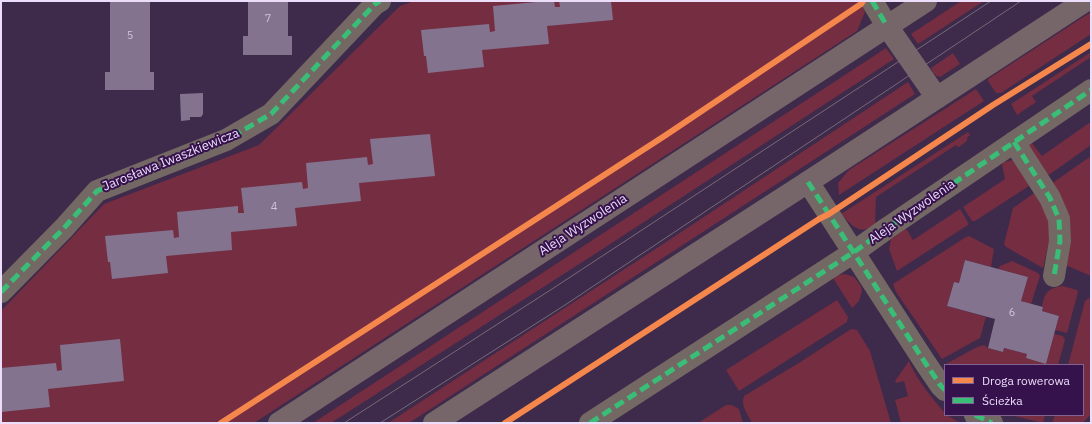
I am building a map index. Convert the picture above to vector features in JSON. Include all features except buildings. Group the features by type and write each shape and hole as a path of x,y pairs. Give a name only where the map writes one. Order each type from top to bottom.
{"main road":[{"name":"Aleja Wyzwolenia","path":"279,423 926,1"},
{"path":"434,423 938,98 1085,1"},
{"path":"888,26 938,98"}],"street":[{"name":"Jarosława Iwaszkiewicza","path":"1,292 64,228 97,191 226,140 271,114 375,4 380,1"},
{"path":"872,1 888,26"},
{"name":"Aleja Wyzwolenia","path":"590,423 854,252 1091,90"},
{"path":"1014,142 1050,198 1059,220 1060,241 1054,276"},
{"path":"808,182 924,361 944,389"},
{"path":"977,416 992,423"}],"shaded area":[{"path":"414,1 860,1 865,12 857,31 254,423 1,423 1,311 104,204 259,145 400,6"},
{"path":"961,1 984,1 918,44 911,34"},
{"path":"1091,12 1091,34 1001,93 996,93 988,79"},
{"path":"886,48 894,59 598,252 331,423 313,423"},
{"path":"1091,52 1091,57 1032,96 1036,102 1017,115 1011,104"},
{"path":"953,53 960,64 940,77 935,75 931,68"},
{"path":"908,82 915,94 409,423 388,423 657,248"},
{"path":"976,89 984,101 839,195 838,183 849,170"},
{"path":"1091,123 1091,145 1046,177 1026,144 1031,142 1042,156"},
{"path":"968,132 970,135 967,138 967,141 959,147 956,145 876,197 875,224 870,228 856,228 841,214"},
{"path":"1091,156 1091,276 1063,264 1051,184"},
{"path":"1013,160 1032,184 975,221 972,221 963,207 1005,179 1002,165 1004,162"},
{"path":"1037,191 1050,222 1049,242 1043,268 1006,247 1004,244 1013,208"},
{"path":"960,209 969,224 968,225 897,271 889,249 891,239 905,229 913,240"},
{"path":"969,236 994,249 991,267 965,260 959,283 954,282 947,306 986,317 980,338 942,359 896,292 893,284"},
{"path":"1012,261 1038,273 1040,276 1031,304 1021,301 1028,277 998,269 1000,266"},
{"path":"845,274 854,277 861,286 862,291 859,301 852,308 833,278 838,275"},
{"path":"1063,286 1077,290 1078,292 1067,333 1055,330 1059,316 1042,311 1043,301 1046,294 1054,288"},
{"path":"1089,298 1091,299 1091,414 1083,423 1052,423 1055,416 1084,416 1084,364 1068,364 1085,301"},
{"path":"837,300 848,317 847,322 739,391 726,370"},
{"path":"851,329 857,330 870,351 891,423 752,423 743,403 744,396"},
{"path":"1054,334 1063,336 1065,340 1058,364 1046,364"},
{"path":"984,345 988,348 1003,352 1004,348 1027,354 1046,364 946,364 977,347"},
{"path":"909,361 920,382 944,412 944,416 949,416 960,423 901,423 895,400 908,396 904,381 896,383 895,381"},
{"path":"726,405 732,405 739,409 743,423 698,423"},
{"path":"1015,416 1045,416 1043,423"}],"tram line":[{"path":"344,423 552,289 991,1"},
{"path":"380,423 565,305 1021,1"}],"marked path":[{"path":"1,292 64,228 97,191 226,140 271,114 375,4 380,1"},
{"path":"872,1 887,26"},
{"path":"590,423 854,252 1091,90"},
{"path":"1014,142 1050,198 1059,219 1060,241 1054,276"},
{"path":"808,182 924,361 944,389"},
{"path":"977,416 992,423"}],"cycle path":[{"path":"221,423 666,135 861,4 863,1"},
{"path":"505,423 819,219 829,214 993,105 1091,44"}]}
